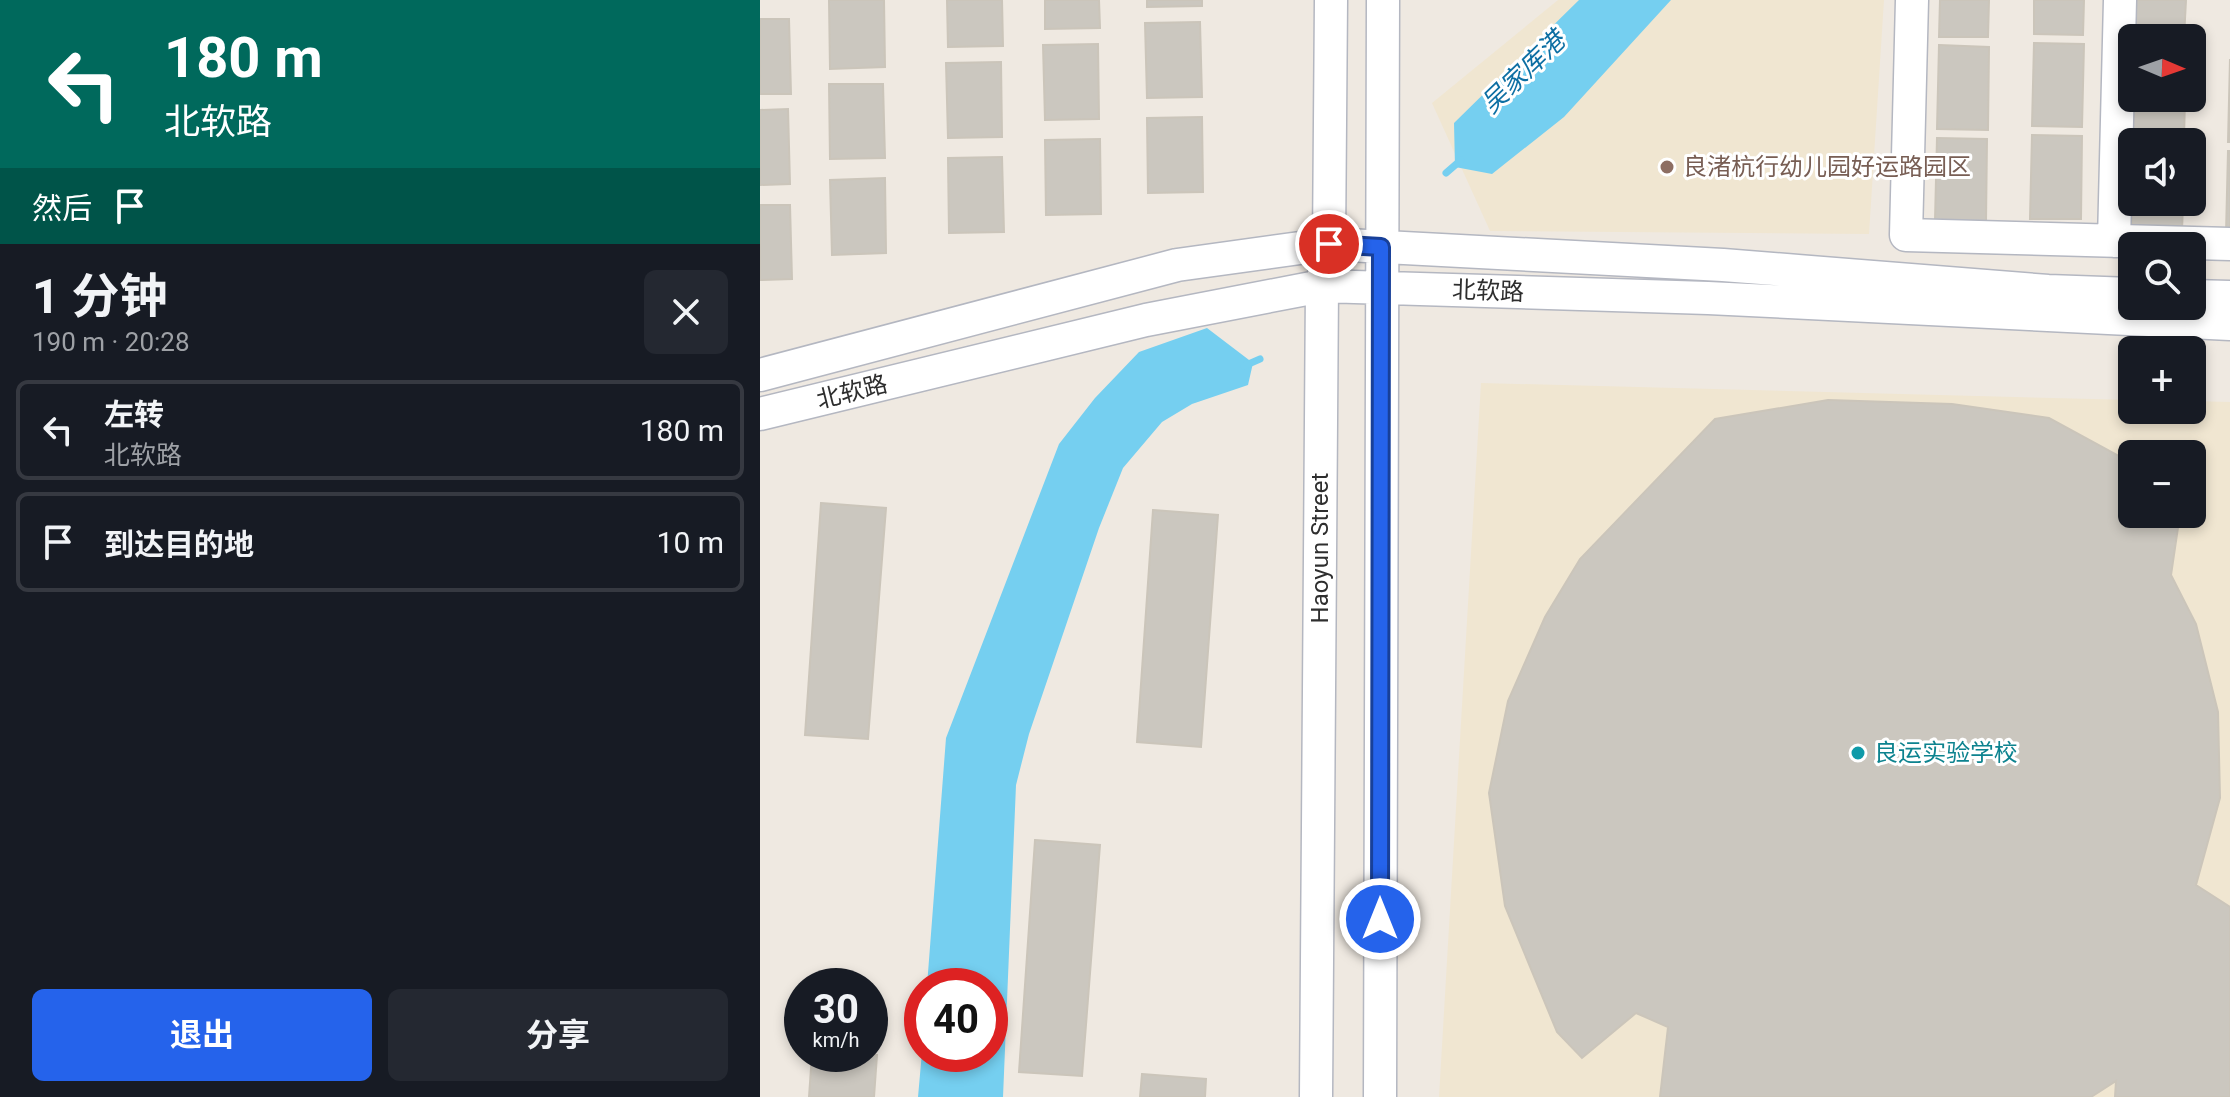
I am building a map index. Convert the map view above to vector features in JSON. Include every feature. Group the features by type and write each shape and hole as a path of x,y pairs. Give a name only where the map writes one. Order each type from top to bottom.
{"street":[{"name":"Haoyun Street","path":"1316,1097 1322,286 1329,244 1331,0"},
{"path":"1380,1097 1383,0"},
{"path":"1912,0 1906,235 2230,244"},
{"path":"2114,241 2120,0"},
{"name":"北软路","path":"760,375 1177,265 1329,244 1723,265 2048,291 2118,294"},
{"name":"北软路","path":"760,414 1146,320 1322,286 1708,298 2230,324"},
{"path":"2206,296 2230,297"}],"shaded area":[{"name":"良渚杭行幼儿园好运路园区","path":"1558,0 1884,0 1869,234 1490,231 1432,103"},
{"name":"良运实验学校","path":"1481,383 2118,400 2118,424 2206,424 2206,401 2230,402 2230,1097 1439,1097"}],"water":[{"path":"1579,0 1671,0 1564,117 1492,174 1455,167 1454,123"},
{"path":"1207,328 1253,363 1248,385 1192,404 1162,422 1123,468 1099,528 1029,734 1016,785 1008,977 1008,968 928,968 946,738 1059,444 1095,398 1139,352"},
{"path":"920,1072 1004,1072 1003,1097 918,1097"}],"building":[{"path":"829,0 884,0 885,67 830,69"},
{"path":"947,0 1002,0 1003,46 948,47"},
{"path":"1045,0 1099,0 1100,28 1045,29"},
{"path":"1147,0 1202,0 1202,6 1147,7"},
{"path":"1940,0 1989,0 1988,37 1939,37"},
{"path":"2034,0 2084,0 2083,35 2034,34"},
{"path":"2136,0 2186,0 2185,24 2136,24"},
{"path":"760,19 789,19 791,94 760,94"},
{"path":"1200,22 1202,97 1147,98 1145,23"},
{"path":"2034,43 2084,44 2082,127 2032,126"},
{"path":"1098,44 1099,119 1045,120 1043,45"},
{"path":"1939,45 1989,47 1988,130 1937,129"},
{"path":"2230,59 2230,142 2228,142"},
{"path":"1001,62 1002,137 948,138 946,63"},
{"path":"829,84 883,84 885,158 830,159"},
{"path":"788,109 790,184 760,185 760,110"},
{"path":"2134,112 2185,112 2184,128 2133,128"},
{"path":"1202,117 1203,192 1148,193 1147,118"},
{"path":"2032,135 2082,136 2081,219 2030,219"},
{"path":"1937,138 1987,139 1986,222 1935,221"},
{"path":"1100,139 1101,214 1046,215 1045,140"},
{"path":"2228,151 2230,234 2226,234"},
{"path":"1002,157 1004,232 949,233 948,158"},
{"path":"885,178 886,253 832,255 830,180"},
{"path":"760,205 790,205 792,279 760,280"},
{"path":"2132,216 2183,216 2182,232 2132,231"},
{"name":"良运实验学校","path":"1828,400 1952,404 2049,418 2118,455 2118,528 2178,528 2171,575 2196,624 2218,712 2220,798 2196,885 2230,907 2230,1097 2115,1097 2116,1081 2091,1097 1660,1097 1668,1027 1636,1013 1582,1058 1557,1032 1505,906 1489,793 1508,701 1545,617 1580,559 1715,419"},
{"path":"821,503 886,508 868,739 805,735"},
{"path":"1153,510 1218,515 1201,747 1137,742"},
{"path":"1035,840 1100,845 1082,1076 1019,1072"},
{"path":"811,1072 876,1072 874,1097 809,1097"},
{"path":"1142,1074 1206,1079 1205,1097 1140,1097"}],"waterway":[{"name":"吴家库港","path":"1446,173 1461,160"},
{"path":"1244,366 1260,359"}],"place":[{"name":"良渚杭行幼儿园好运路园区","path":"1667,167"},
{"name":"良运实验学校","path":"1858,753"}],"route":[{"path":"1329,244 1381,247 1380,919"}]}
